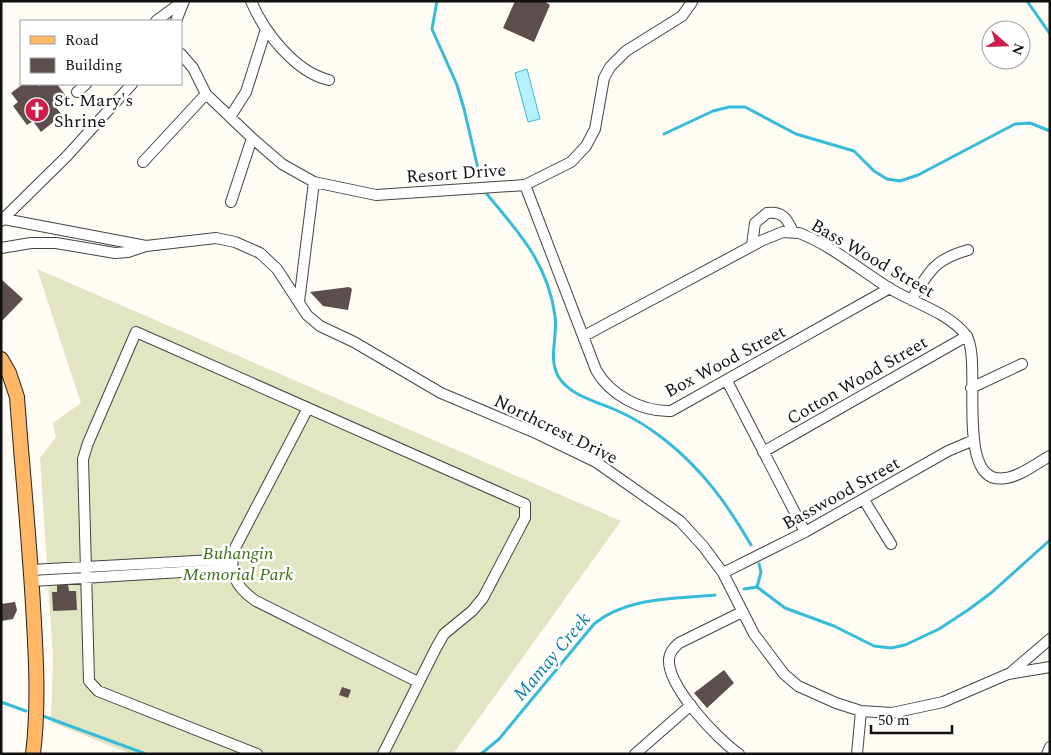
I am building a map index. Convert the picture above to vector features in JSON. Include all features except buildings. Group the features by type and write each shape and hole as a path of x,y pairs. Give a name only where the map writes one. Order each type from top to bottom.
{"main road":[{"path":"1,359 9,373 17,397 36,655 36,732 33,754"}],"street":[{"path":"157,20 183,1"},
{"path":"176,20 183,1"},
{"path":"251,1 266,29 298,64 317,78 329,80"},
{"name":"Resort Drive","path":"182,55 192,68 206,94 282,164 314,182 376,195 526,185 571,162 586,146 595,129 604,78 610,67 626,51 682,16 692,1"},
{"path":"230,117 246,92 266,29"},
{"path":"77,92 85,85"},
{"path":"2,220 67,156 131,85"},
{"path":"143,162 206,94"},
{"path":"231,202 252,138"},
{"path":"299,302 314,182"},
{"name":"Box Wood Street","path":"526,185 596,370 604,384 612,392 658,411 671,411 890,288"},
{"path":"752,245 755,222 767,213 780,214 786,217 793,232"},
{"name":"Northcrest Drive","path":"2,220 146,246"},
{"path":"66,245 68,232"},
{"name":"Bass Wood Street","path":"584,336 752,245 774,235 793,232 811,238 890,288 945,318 967,336"},
{"name":"Northcrest Drive","path":"1,248 31,243 66,245 115,253 128,252 146,246 216,238 235,242 260,253 271,264 307,315 320,326 354,342 441,393 536,433 596,462 680,521 704,546 723,573 754,634 778,666 798,686 836,703 861,711 892,713 943,702 1008,674 1050,666"},
{"path":"911,300 933,267 942,259 968,250"},
{"path":"257,754 93,688 88,675 83,472 85,450 136,332 525,504 525,518 483,598 472,611 444,634 383,754"},
{"path":"967,336 972,355 971,388 974,440 981,466 992,477 1006,478 1050,456"},
{"name":"Cotton Wood Street","path":"764,452 967,336"},
{"path":"971,388 1022,364"},
{"path":"727,381 805,532"},
{"path":"308,408 242,535 232,564 239,586 256,601 418,682"},
{"name":"Basswood Street","path":"723,573 805,532 948,451 974,440"},
{"path":"864,500 891,544"},
{"path":"31,575 232,564"},
{"path":"739,754 710,730 691,704 671,668 669,660 671,651 679,643 742,612"},
{"path":"1008,674 1050,639"},
{"path":"635,754 691,704"},
{"path":"857,754 861,711"},
{"path":"1047,754 1050,747"}],"green space":[{"name":"Buhangin Memorial Park","path":"37,269 621,521 453,754 131,754 51,722 53,658 40,458 56,437 53,423 81,403"}],"water":[{"path":"527,69 540,119 528,122 515,73"}],"waterway":[{"path":"437,1 432,29 457,85 480,177"},
{"path":"1027,1 1050,34"},
{"path":"664,134 713,111 729,107 745,107 796,134 854,151 874,171 887,179 900,181 918,175 1015,124 1030,123 1050,131"},
{"path":"486,193 530,250 546,280 556,324 553,354 555,369 563,383 578,394 638,421 678,451 713,488 751,545"},
{"path":"757,587 785,608 834,626 874,646 891,648 905,645 939,629 968,610 991,593 1050,540"},
{"path":"757,587 761,572 759,564"},
{"name":"Mamay Creek","path":"744,589 757,587"},
{"name":"Mamay Creek","path":"481,754 499,739 594,624 607,615 636,604 652,601 715,595"},
{"name":"Mamay Creek","path":"1,702 26,711"},
{"name":"Mamay Creek","path":"43,716 146,754"}],"place":[{"name":"St. Mary's Shrine","path":"37,110"}]}
